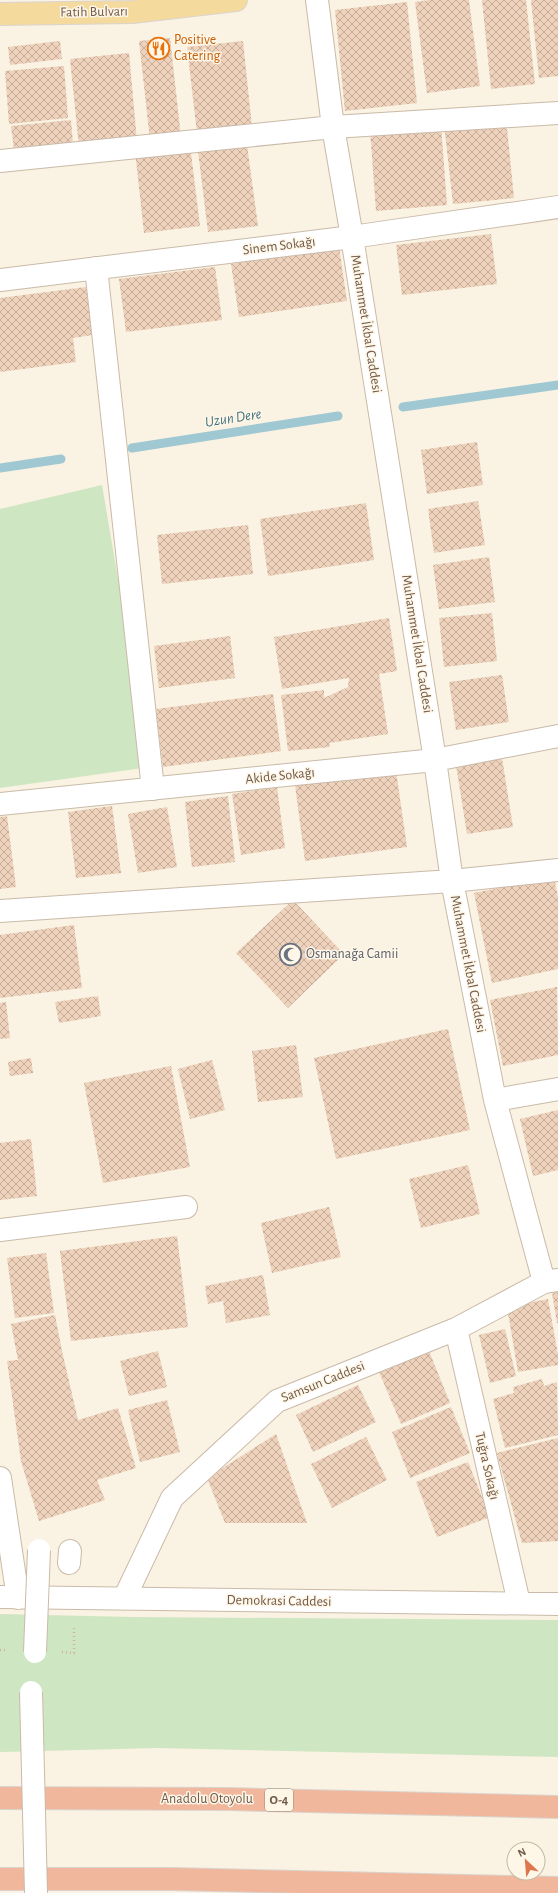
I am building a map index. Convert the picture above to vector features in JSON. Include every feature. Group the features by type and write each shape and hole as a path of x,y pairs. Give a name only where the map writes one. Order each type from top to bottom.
{"highway":[{"name":"Anadolu Otoyolu","path":"0,1798 228,1799 558,1808"},
{"path":"0,1879 172,1879 558,1888"}],"main road":[{"name":"Fatih Bulvarı","path":"0,14 132,12 236,0"}],"street":[{"name":"Muhammet İkbal Caddesi","path":"317,0 333,127 352,237 435,760 452,882 495,1100 551,1281"},
{"path":"0,161 333,127 558,113"},
{"name":"Sinem Sokağı","path":"0,280 352,237 558,207"},
{"path":"96,268 153,789"},
{"name":"Akide Sokağı","path":"0,804 435,760 558,736"},
{"path":"0,911 452,882 558,870"},
{"path":"495,1100 558,1089"},
{"path":"0,1230 186,1207"},
{"name":"Samsun Caddesi","path":"124,1599 172,1498 277,1401 456,1329 551,1281"},
{"name":"Tuğra Sokağı","path":"456,1329 519,1603"},
{"path":"0,1478 9,1598"},
{"path":"35,1652 39,1550"},
{"name":"Demokrasi Caddesi","path":"9,1598 558,1604"},
{"path":"31,1692 36,1893"}],"green space":[{"path":"102,485 150,767 0,788 0,509"},
{"path":"0,1614 131,1617 558,1620 558,1757 158,1748 0,1752"}],"building":[{"path":"429,0 469,0 480,86 427,93 415,2"},
{"path":"482,0 526,0 535,84 491,89"},
{"path":"531,0 558,0 558,76 539,78"},
{"path":"407,2 417,103 345,111 335,10"},
{"path":"170,38 181,137 150,140 139,41"},
{"path":"60,41 62,59 10,65 8,47"},
{"path":"243,41 252,127 197,133 187,47"},
{"path":"129,53 137,141 79,147 70,59"},
{"path":"64,66 68,118 9,124 5,71"},
{"path":"506,118 514,198 453,204 444,124"},
{"path":"71,120 73,144 14,150 11,126"},
{"path":"441,125 447,205 376,211 370,130"},
{"path":"190,145 200,226 144,233 135,151"},
{"path":"247,145 258,226 208,232 198,151"},
{"path":"491,234 497,284 402,295 396,245"},
{"path":"339,247 347,301 239,317 231,264"},
{"path":"215,267 222,320 126,332 119,279"},
{"path":"86,287 92,335 73,338 76,362 0,372 0,298"},
{"path":"477,442 483,485 427,494 421,450"},
{"path":"478,501 485,545 434,553 428,509"},
{"path":"366,503 374,560 268,576 260,519"},
{"path":"248,525 253,574 162,584 157,535"},
{"path":"489,557 495,602 439,609 433,565"},
{"path":"492,613 497,661 444,667 439,618"},
{"path":"389,618 397,671 379,674 388,734 329,743 330,747 288,751 281,695 324,690 324,698 348,687 349,678 282,689 274,637"},
{"path":"230,636 235,678 159,688 154,646"},
{"path":"502,675 509,722 456,730 449,682"},
{"path":"273,694 281,751 163,767 156,709"},
{"path":"502,758 513,827 467,834 456,765"},
{"path":"396,771 407,847 305,861 295,785"},
{"path":"277,787 285,848 241,855 232,794"},
{"path":"228,796 235,862 192,867 185,802"},
{"path":"112,806 121,873 76,878 68,812"},
{"path":"167,807 177,867 138,873 128,814"},
{"path":"7,816 16,887 0,889 0,817"},
{"path":"554,877 558,898 558,969 492,983 474,893"},
{"name":"Osmanağa Camii","path":"293,900 344,954 288,1008 236,953"},
{"path":"74,925 82,988 0,998 0,935"},
{"path":"557,987 558,1055 503,1066 490,1000"},
{"path":"98,996 101,1016 59,1023 55,1002"},
{"path":"6,1002 10,1038 0,1039 0,1003"},
{"path":"448,1029 470,1130 336,1159 314,1058"},
{"path":"296,1045 303,1097 258,1102 252,1051"},
{"path":"31,1058 33,1073 10,1076 8,1062"},
{"path":"212,1060 225,1110 190,1119 178,1069"},
{"path":"171,1066 190,1167 103,1183 84,1083"},
{"path":"558,1110 558,1170 533,1176 520,1119"},
{"path":"31,1139 37,1196 0,1200 0,1143"},
{"path":"468,1165 480,1214 421,1228 409,1179"},
{"path":"329,1207 341,1257 272,1273 261,1223"},
{"path":"177,1236 188,1327 71,1341 60,1251"},
{"path":"46,1253 54,1313 15,1318 7,1258"},
{"path":"263,1275 270,1315 226,1323 223,1301 208,1304 205,1286"},
{"path":"558,1292 558,1323 557,1323 552,1293"},
{"path":"548,1299 558,1355 558,1365 518,1372 507,1307"},
{"path":"55,1315 78,1420 118,1408 136,1468 97,1480 105,1500 39,1521 21,1461 7,1361 18,1360 11,1324"},
{"path":"505,1329 516,1376 490,1383 479,1335"},
{"path":"158,1351 167,1387 129,1396 120,1361"},
{"path":"429,1351 450,1403 401,1424 379,1372"},
{"path":"542,1379 544,1386 557,1382 558,1435 505,1448 493,1399 514,1393 513,1387"},
{"path":"358,1385 376,1422 313,1452 296,1415"},
{"path":"167,1400 180,1452 140,1462 128,1410"},
{"path":"451,1407 470,1453 410,1478 392,1432"},
{"path":"276,1434 307,1523 225,1523 207,1478"},
{"path":"366,1437 387,1480 332,1508 311,1464"},
{"path":"558,1438 558,1541 522,1543 497,1453"},
{"path":"468,1462 490,1517 437,1537 416,1482"}],"waterway":[{"name":"Uzun Dere","path":"403,407 558,385"},
{"name":"Uzun Dere","path":"132,448 338,416"},
{"name":"Uzun Dere","path":"0,468 61,459"}],"place":[{"name":"Positive Catering","path":"158,48"},
{"name":"Osmanağa Camii","path":"290,954"}]}
